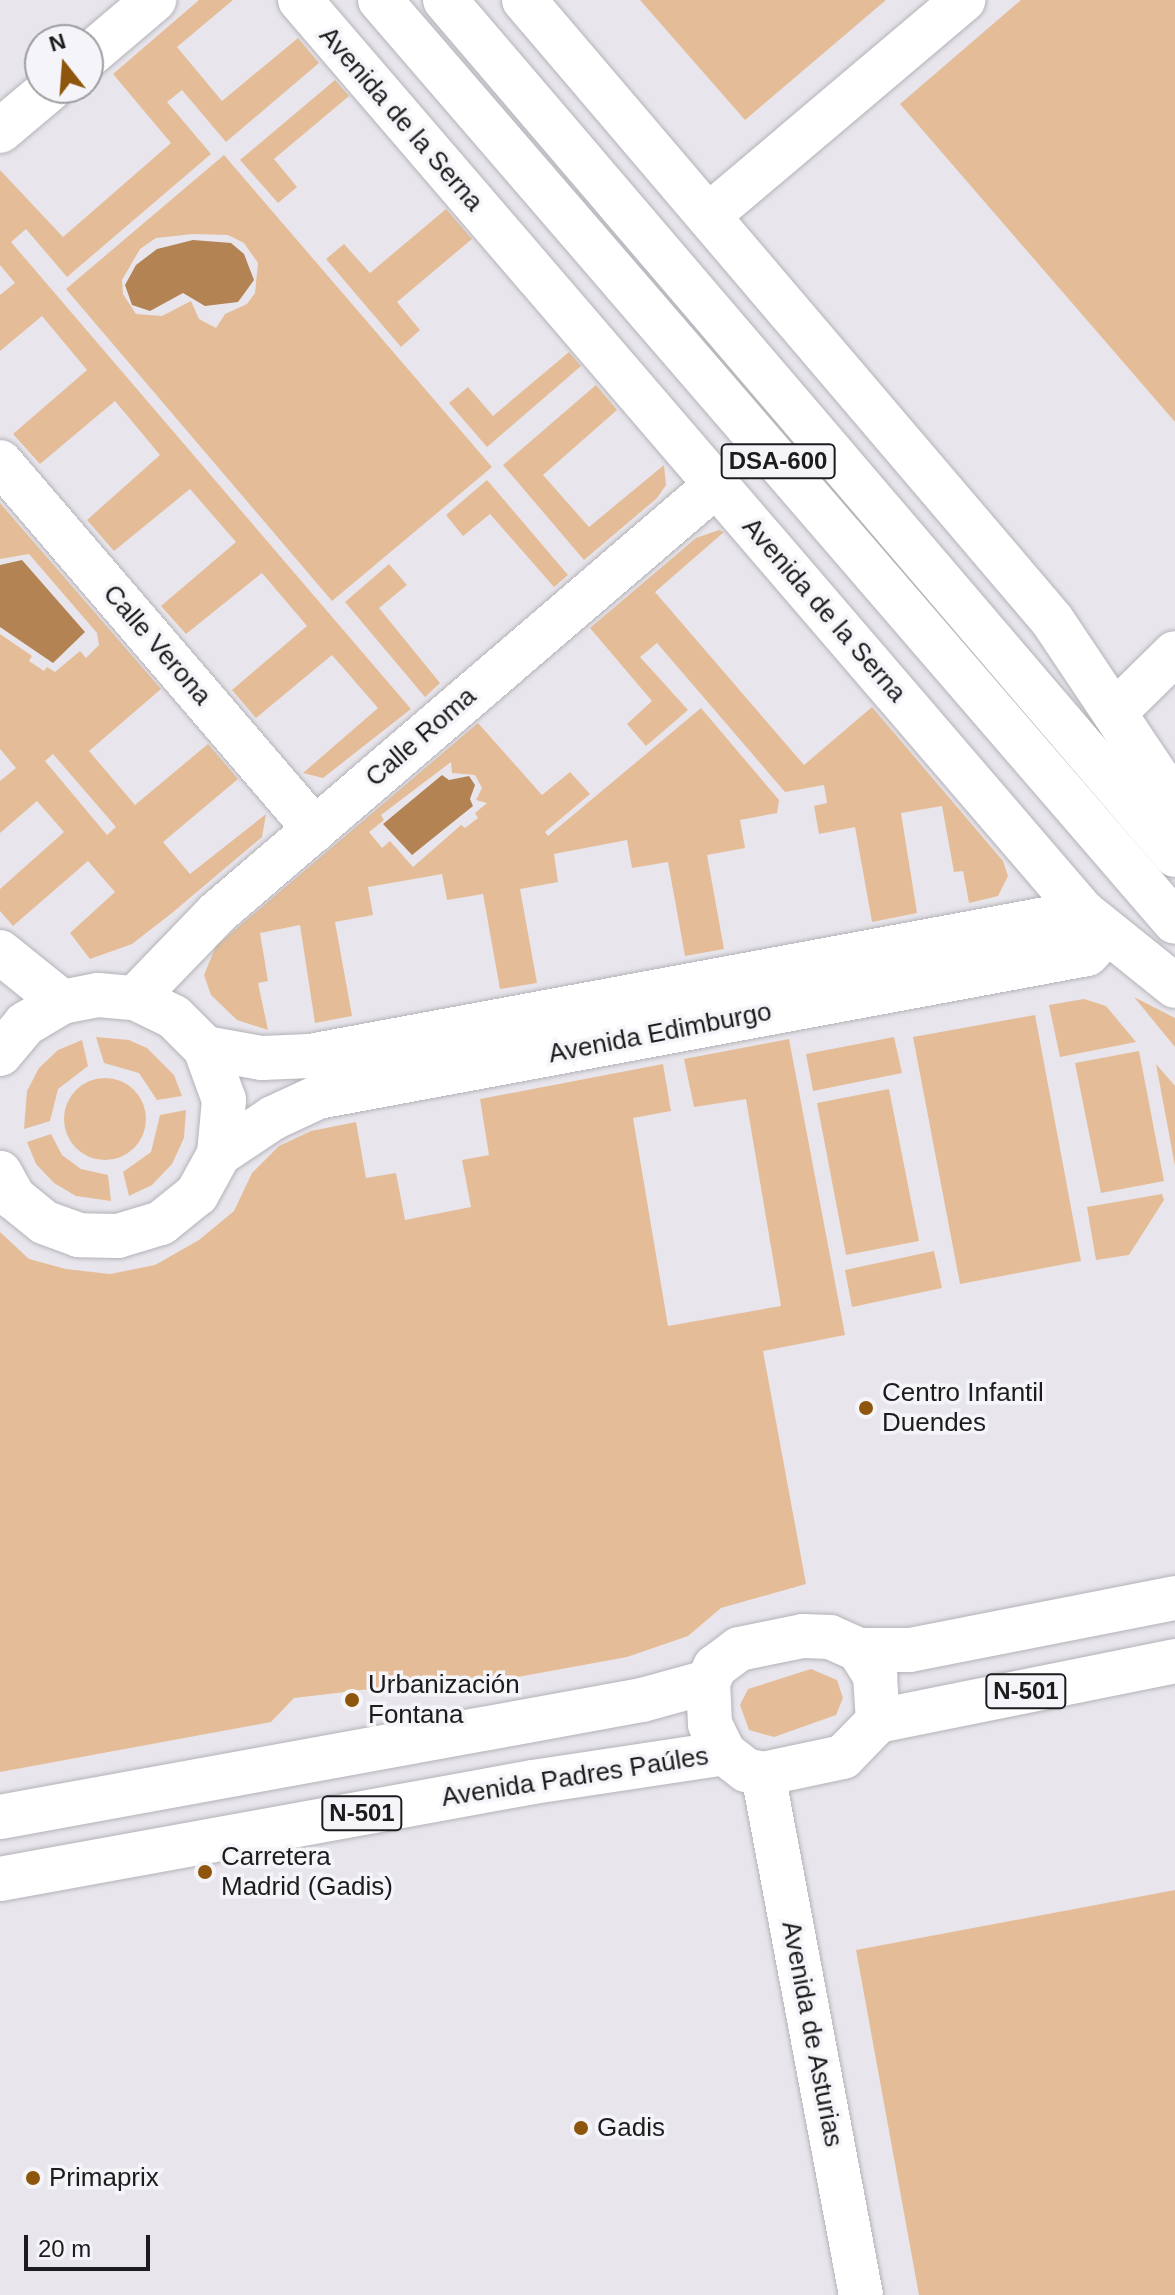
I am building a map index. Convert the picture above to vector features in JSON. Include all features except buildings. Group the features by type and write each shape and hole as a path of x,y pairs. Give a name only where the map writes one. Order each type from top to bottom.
{"main road":[{"path":"104,42 154,0"},
{"name":"Avenida de la Serna","path":"300,0 1095,922 1175,986"},
{"name":"DSA-600","path":"380,0 1175,922"},
{"name":"DSA-600","path":"445,0 1175,855"},
{"path":"524,0 1052,620 1117,710 1175,804"},
{"path":"709,215 963,0"},
{"path":"0,131 32,104"},
{"name":"Calle Verona","path":"0,462 315,829"},
{"name":"Calle Roma","path":"135,998 178,949 716,485"},
{"path":"1117,710 1175,653"},
{"name":"Avenida Edimburgo","path":"205,1048 262,1058 310,1056 1095,922 1087,954 318,1097 273,1118 219,1154"},
{"path":"0,952 62,1002"},
{"path":"0,1054 25,1024 62,1002 98,995 135,998 174,1017 205,1048 224,1100 219,1154 197,1194 161,1223 118,1236 79,1235 44,1222 5,1188"},
{"name":"N-501","path":"0,1817 642,1700 708,1682 728,1654 776,1640 830,1637 859,1650 910,1650 1175,1598"},
{"path":"708,1682 710,1724 724,1753 746,1770 763,1774 843,1757 878,1721 875,1676 859,1650"},
{"name":"N-501","path":"878,1721 1175,1661"},
{"name":"Avenida Padres Paúles","path":"0,1879 562,1777 724,1753"},
{"name":"Avenida de Asturias","path":"763,1774 861,2295"}],"shaded area":[{"path":"199,0 233,0 177,47 222,101 298,38 319,63 226,142 182,90 167,102 211,154 67,277 26,229 11,242 411,709 323,778 303,773 378,708 332,655 256,718 232,690 307,626 262,573 186,634 161,606 236,542 190,489 114,551 87,520 160,455 115,401 40,464 13,434 87,370 42,316 0,351 0,295 15,283 0,265 0,170 63,237 171,143 113,74"},
{"path":"640,0 886,0 745,120"},
{"path":"1021,0 1175,0 1175,422 900,104"},
{"path":"335,80 349,96 274,159 297,187 278,203 240,160"},
{"path":"224,155 492,467 332,601 66,289","holes":["193,234 228,235 244,243 258,263 255,293 247,304 225,314 216,328 199,319 191,301 162,316 136,314 123,294 122,280 140,249 156,238"]},
{"path":"446,209 472,239 397,302 420,330 401,347 326,259 344,244 370,273"},
{"path":"193,240 231,243 244,254 254,280 238,302 205,306 183,293 150,311 132,305 125,285 136,265 157,249"},
{"path":"569,352 581,366 487,447 449,403 468,387 493,416"},
{"path":"596,385 617,410 543,475 589,527 664,465 666,485 657,498 584,560 503,465"},
{"path":"487,480 568,575 554,587 490,514 463,536 446,515"},
{"path":"0,503 161,689 89,751 135,805 208,744 238,779 163,842 190,874 266,814 262,837 172,913 132,944 90,959 70,933 115,892 88,861 13,926 0,911 0,889 64,832 37,801 0,833 0,781 16,768 0,749 0,634 32,656 29,661 44,671 47,667 55,672 80,651 86,658 99,645 97,633 29,554 0,559","holes":["53,754 116,827 107,835 45,761"]},
{"path":"719,530 724,532 655,592 804,765 872,707 1003,861 1008,876 998,896 969,903 963,871 954,872 942,806 901,813 917,913 872,922 855,827 819,834 814,806 827,803 824,785 785,792 657,643 640,657 688,710 646,746 627,724 652,701 590,628 696,538"},
{"path":"22,560 85,632 53,663 0,627 0,565"},
{"path":"389,564 407,585 379,608 440,683 425,697 345,602"},
{"path":"701,708 779,800 777,813 740,820 745,848 707,855 724,949 685,956 668,862 632,868 627,840 554,854 558,882 520,889 537,983 500,989 483,894 447,900 442,874 368,887 373,915 335,922 352,1016 315,1023 300,925 260,933 268,981 258,983 268,1030 237,1020 211,995 204,975 216,946 478,723 542,795 570,772 590,794 545,832 548,836","holes":["451,762 452,773 475,775 482,788 476,800 487,803 475,813 478,818 465,828 461,825 413,867 390,841 382,848 369,832 384,820 381,815"]},
{"path":"442,775 449,780 469,776 475,785 470,799 473,806 412,855 383,824"},
{"path":"1134,997 1175,1018 1175,1047"},
{"path":"1084,999 1106,1006 1136,1042 1060,1057 1049,1005"},
{"path":"1035,1015 1081,1261 960,1284 913,1037"},
{"path":"96,1037 129,1040 147,1048 174,1075 182,1096 157,1100 139,1073 104,1063"},
{"path":"894,1037 902,1073 813,1091 806,1054"},
{"path":"789,1039 845,1335 763,1351 806,1584 721,1608 688,1636 627,1657 468,1686 438,1681 294,1698 271,1722 0,1772 0,1232 29,1259 66,1269 110,1274 155,1265 199,1240 234,1211 252,1173 279,1146 311,1131 356,1122 366,1178 396,1173 405,1220 471,1207 462,1160 489,1155 480,1099 663,1064 671,1111 633,1118 668,1326 781,1306 746,1099 694,1107 684,1059"},
{"path":"82,1040 88,1066 58,1089 50,1121 24,1129 27,1091 39,1068 58,1050"},
{"path":"1139,1051 1164,1181 1101,1193 1075,1063"},
{"path":"1156,1064 1175,1086 1175,1166"},
{"path":"105,1078 121,1081 134,1090 143,1103 146,1119 143,1135 134,1148 121,1157 105,1160 89,1157 76,1148 67,1135 64,1119 67,1103 76,1090 89,1081"},
{"path":"889,1089 919,1241 846,1255 817,1103"},
{"path":"186,1110 184,1138 172,1164 152,1185 129,1196 123,1172 151,1152 160,1115"},
{"path":"51,1134 62,1155 81,1169 108,1175 111,1201 76,1196 54,1183 36,1164 27,1142"},
{"path":"1162,1194 1164,1200 1129,1255 1096,1260 1087,1207"},
{"path":"934,1251 942,1288 852,1307 845,1270"},
{"path":"811,1669 837,1680 843,1698 836,1715 774,1737 749,1730 740,1705 748,1689"},
{"path":"1175,1890 1175,2295 919,2295 856,1950"}],"place":[{"name":"Centro Infantil Duendes","path":"866,1408"},
{"name":"Urbanización Fontana","path":"352,1700"},
{"name":"Carretera Madrid (Gadis)","path":"205,1872"},
{"name":"Gadis","path":"581,2128"},
{"name":"Primaprix","path":"33,2178"}]}
